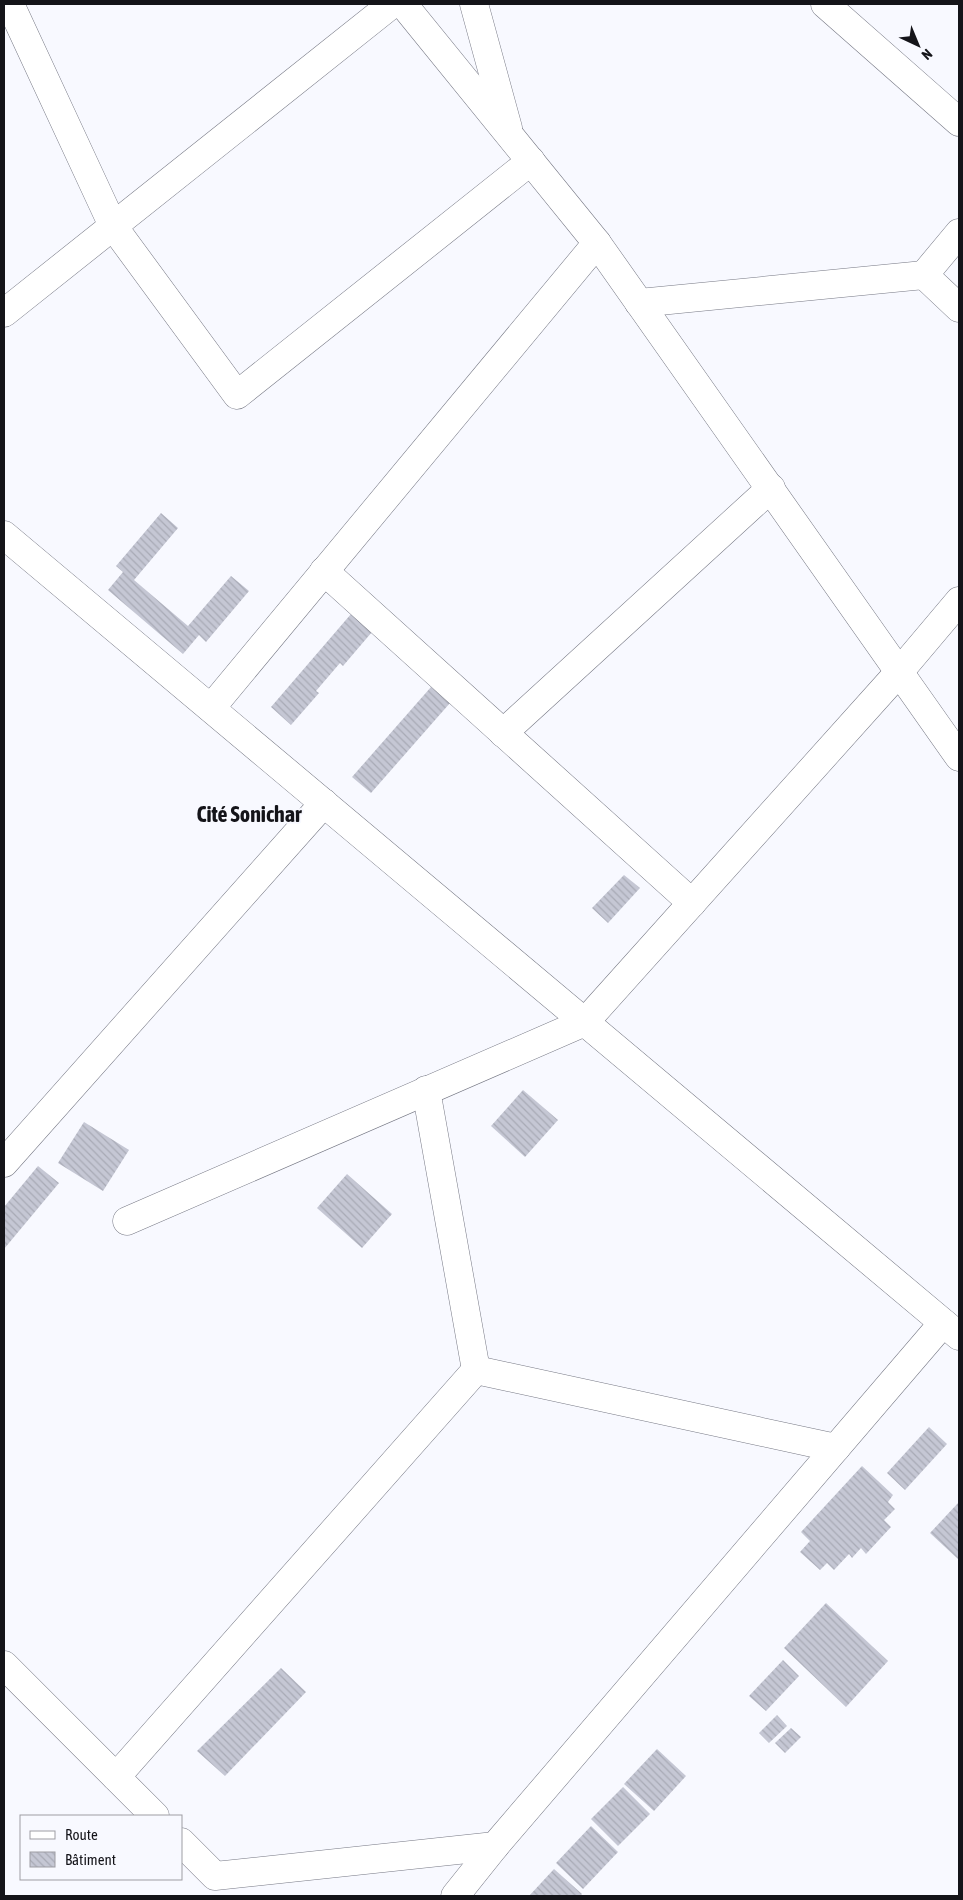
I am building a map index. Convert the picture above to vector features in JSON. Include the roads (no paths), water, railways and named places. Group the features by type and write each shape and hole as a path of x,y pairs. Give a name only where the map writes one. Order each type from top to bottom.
{"street":[{"path":"10,4 113,226 237,395 531,161"},
{"path":"4,313 392,4"},
{"path":"403,4 596,243 771,488 959,757"},
{"path":"474,4 511,137"},
{"path":"825,4 959,122"},
{"path":"639,303 924,275 959,233"},
{"path":"211,708 596,243"},
{"path":"924,275 959,308"},
{"path":"503,733 771,488"},
{"path":"4,535 951,1329 836,1448 495,1846 455,1896"},
{"path":"324,571 692,903"},
{"path":"127,1221 586,1022 900,671 959,601"},
{"path":"4,1163 324,803"},
{"path":"426,1090 476,1370"},
{"path":"476,1370 836,1448"},
{"path":"116,1777 476,1370"},
{"path":"4,1665 154,1815"},
{"path":"182,1843 215,1876 495,1846"}],"district":[{"name":"Cité Sonichar","path":"249,814"}]}
